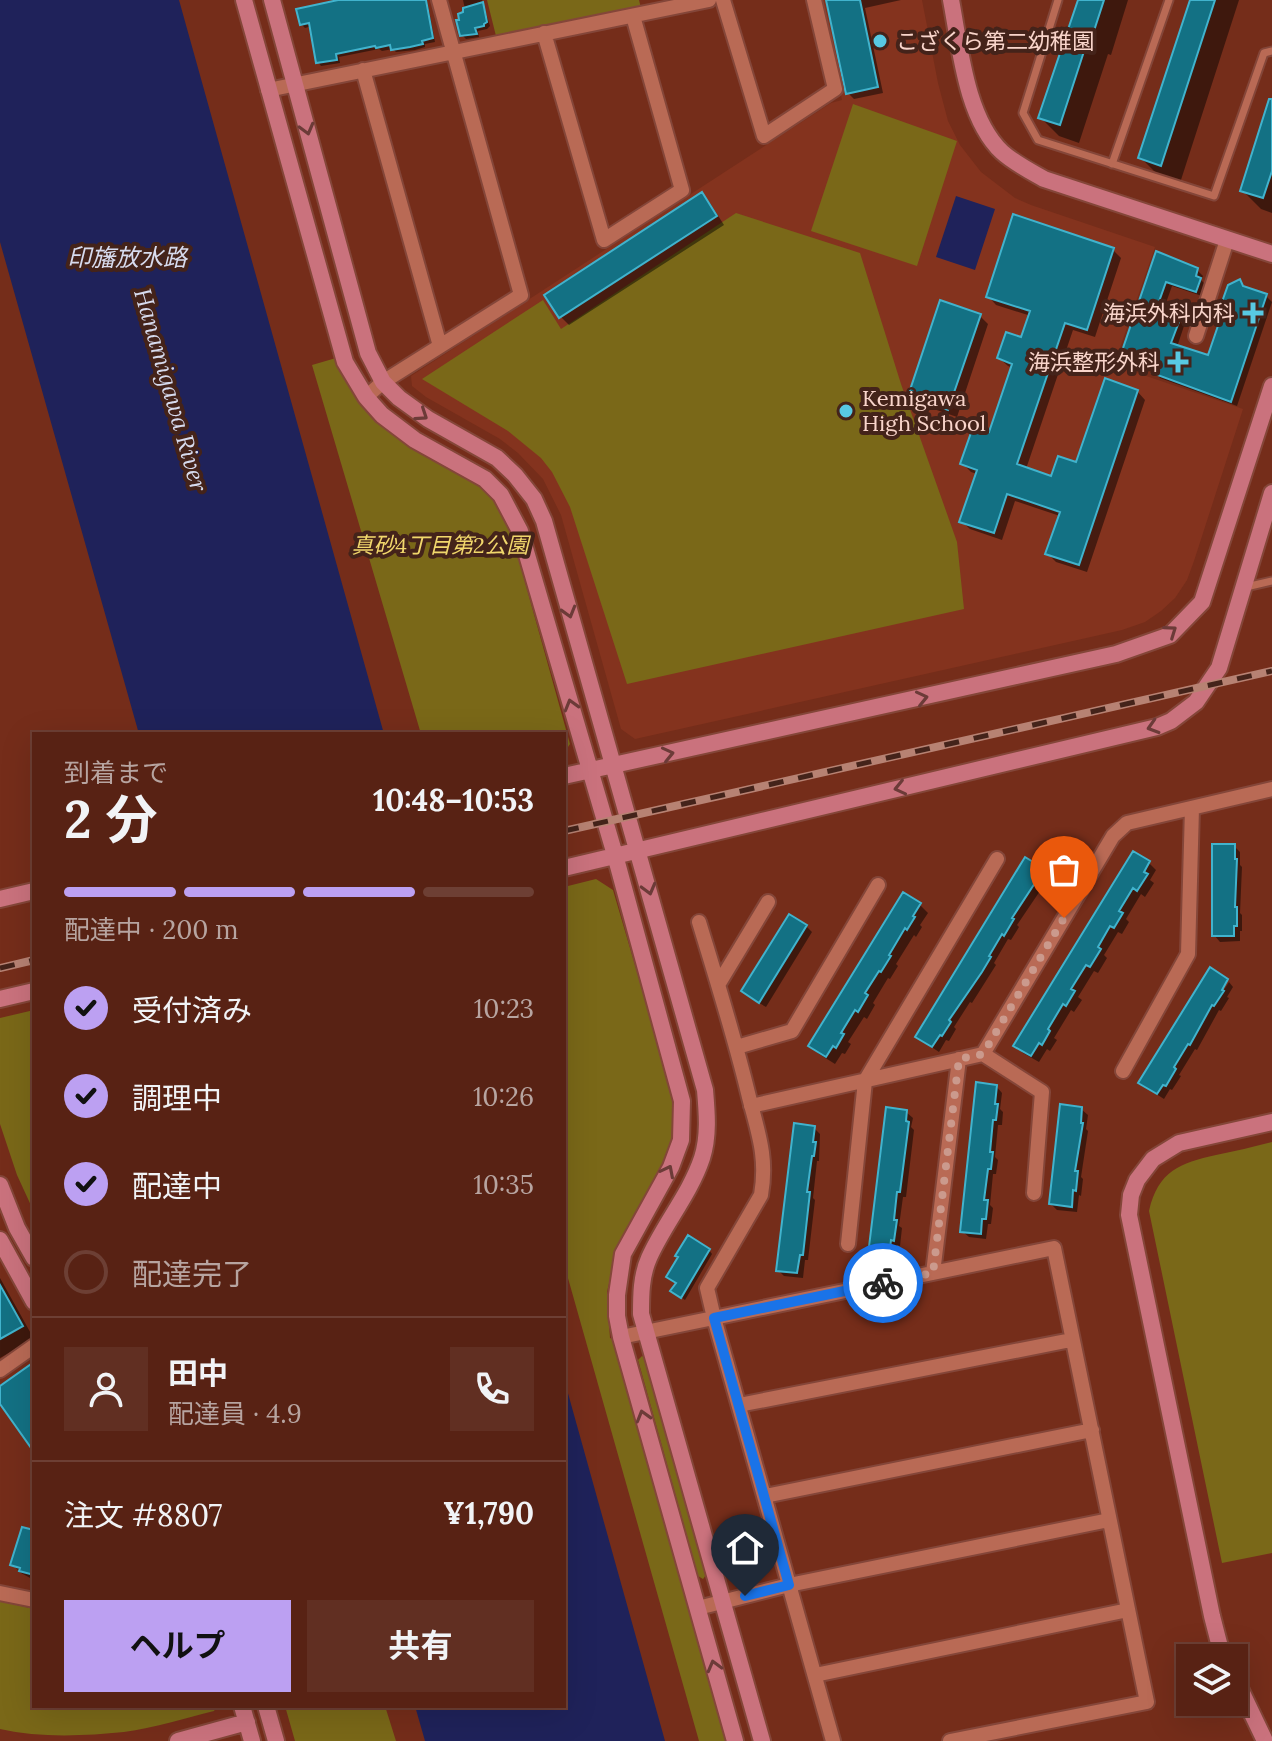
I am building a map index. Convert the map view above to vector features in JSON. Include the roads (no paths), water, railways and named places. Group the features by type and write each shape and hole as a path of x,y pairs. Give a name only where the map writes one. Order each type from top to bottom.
{"street":[{"path":"244,0 345,362 366,397 382,415 415,440 485,479 501,495 520,531 615,855 682,1101 681,1140 671,1167 623,1254 617,1316 735,1741"},
{"path":"272,0 368,353 383,382 399,398 428,419 497,458 534,499 544,521 638,849 705,1090 708,1126 702,1157 693,1179 648,1259 641,1293 641,1314 762,1741"},
{"path":"366,397 383,382 521,295 439,0"},
{"path":"268,90 709,0"},
{"path":"723,0 764,136 835,89 814,0"},
{"path":"951,0 973,106 1001,151 1044,179 1272,254"},
{"path":"544,33 604,240 682,190 633,16"},
{"path":"363,70 440,346"},
{"path":"1196,336 1227,240"},
{"path":"566,776 1116,654 1170,635 1202,602 1272,386"},
{"path":"566,867 1157,727 1171,721 1196,702 1219,668 1272,494"},
{"path":"983,1054 1113,836 1127,823 1272,789"},
{"path":"1123,1071 1188,954 1192,808"},
{"path":"848,1244 865,1081 997,859"},
{"path":"737,1047 792,1031 878,885"},
{"path":"0,899 32,891"},
{"path":"718,985 768,902"},
{"path":"699,922 737,1047 762,1144 764,1178 761,1195 707,1288 833,1741"},
{"path":"0,999 32,991"},
{"path":"751,1106 983,1054 1042,1092 1034,1193"},
{"path":"933,1273 959,1059"},
{"path":"1219,1644 1129,1215 1131,1195 1137,1180 1153,1159 1179,1143 1272,1122"},
{"path":"0,1185 17,1228 32,1254"},
{"path":"0,1240 32,1298"},
{"path":"621,1337 1054,1248 1147,1702 950,1741"},
{"path":"739,1405 1071,1340"},
{"path":"0,1370 32,1347"},
{"path":"765,1496 1092,1430"},
{"path":"698,1608 789,1585 1109,1520"},
{"path":"0,1593 32,1600"},
{"path":"815,1675 1128,1610"},
{"path":"1248,1705 1265,1741"},
{"path":"267,1708 276,1741"},
{"path":"178,1741 244,1714 252,1741"}],"lane":[{"path":"1058,0 1023,113 1038,140 1214,196 1264,53 1272,51"},
{"path":"1112,164 1169,0"},
{"path":"1244,588 1272,581"}],"water":[{"name":"印旛放水路","path":"0,0 179,0 383,732 138,732 0,242"},
{"path":"956,196 995,209 975,270 936,257"},
{"path":"566,1386 665,1741 425,1741 416,1708 566,1708"}],"railway":[{"path":"566,831 1272,671"},
{"path":"0,968 32,960"}],"place":[{"name":"こざくら第二幼稚園","path":"880,41"},
{"name":"海浜外科内科","path":"1253,313"},
{"name":"海浜整形外科","path":"1178,362"},
{"name":"Kemigawa High School","path":"846,411"}],"water label":[{"name":"Hanamigawa River","path":"171,390"}],"park label":[{"name":"真砂4丁目第2公園","path":"440,545"}]}
